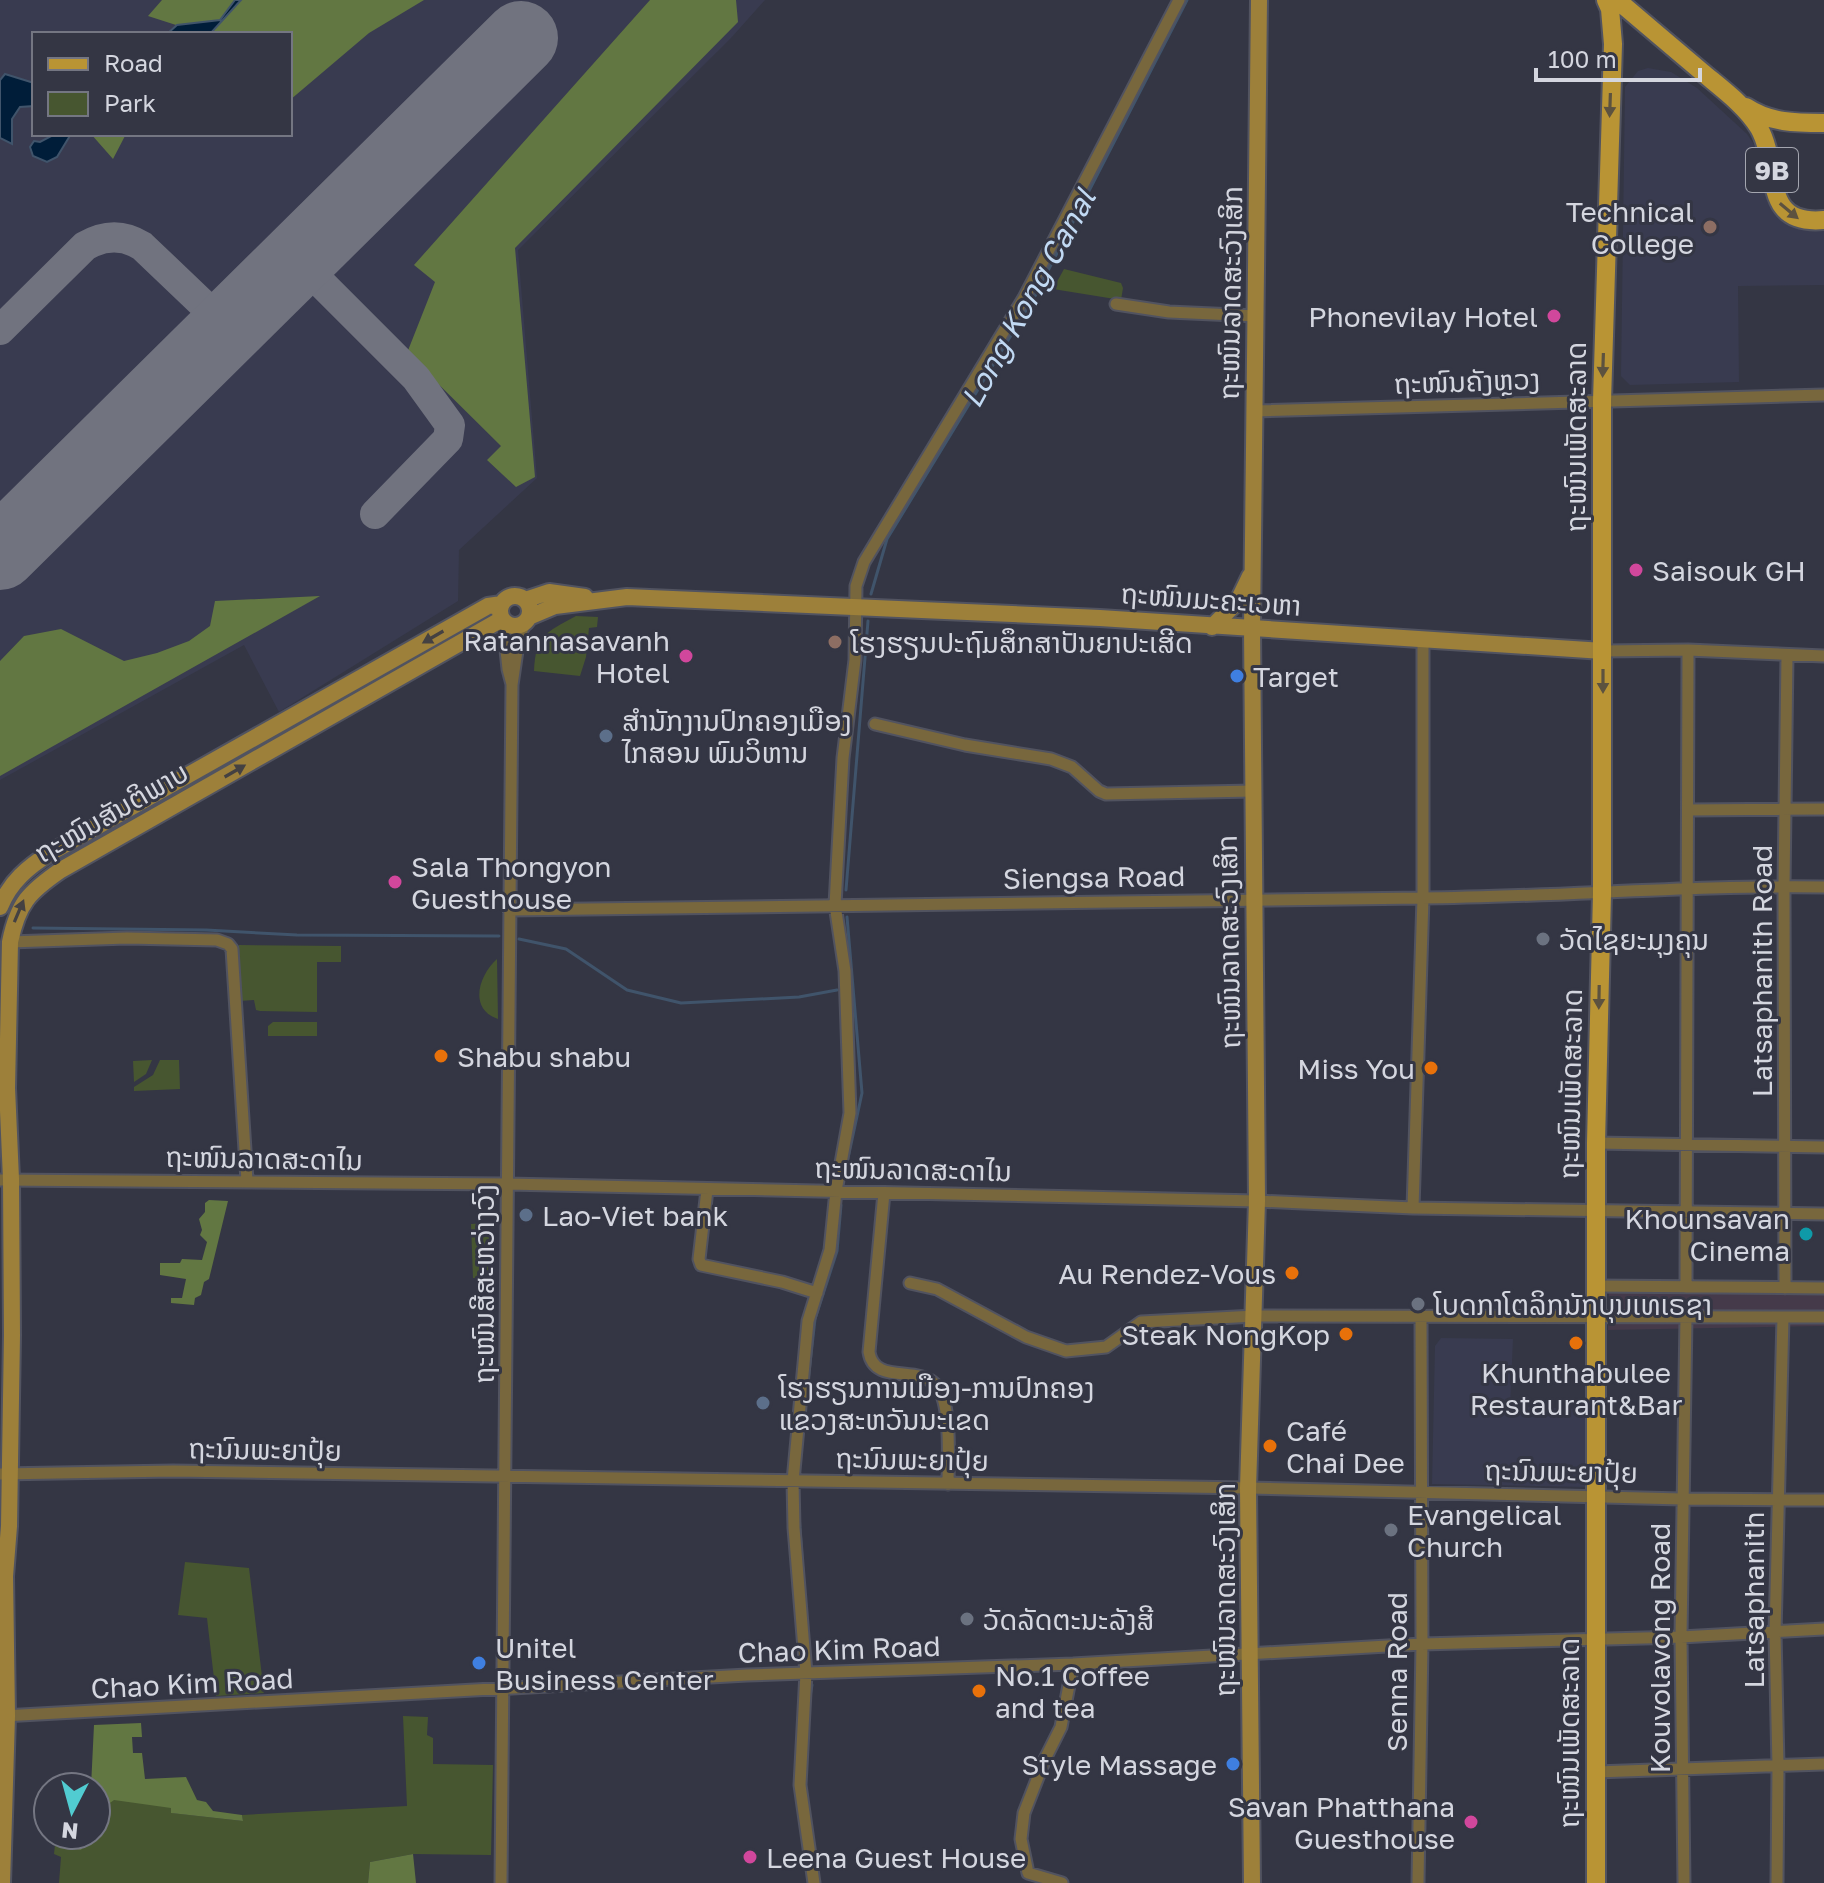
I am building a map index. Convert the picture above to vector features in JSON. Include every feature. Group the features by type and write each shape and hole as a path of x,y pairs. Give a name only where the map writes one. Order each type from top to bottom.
{"main road":[{"name":"ຖະໜົນເພັດສະລາດ","path":"1596,1883 1596,1143 1602,894 1602,401 1613,44 1610,9 1606,0"},
{"name":"9B","path":"1617,0 1731,97 1757,124 1770,154 1774,189 1782,207 1799,220 1824,220"},
{"path":"1613,44 1619,30 1631,23 1651,29"},
{"name":"9B","path":"1731,97 1780,121 1824,123"}],"street":[{"path":"814,1883 800,1785 806,1673 793,1481 808,1321 830,1250 836,1191 850,1113 845,971 835,905 843,758 855,660 856,586 864,562 1024,298 1179,0"},
{"name":"ຖະໜົນລາດສະວົງເສິກ","path":"1252,1883 1248,1488 1257,1201 1252,629 1259,0"},
{"path":"1116,304 1169,312 1257,316"},
{"name":"ຖະໜົນຄັງຫຼວງ","path":"1255,411 1824,395"},
{"path":"1212,627 1238,601 1253,567"},
{"path":"525,600 549,592 581,595 594,601"},
{"path":"515,596 525,600 530,608 519,637 512,685 503,615 515,596"},
{"name":"ຖະໜົນມະຄະເວຫາ","path":"528,619 555,606 627,597 1100,618 1603,651 1688,650 1824,656"},
{"name":"ຖະໜົນສັນຕິພາບ","path":"0,907 11,885 29,867 50,853 488,606 503,615 61,870 26,897 15,920 10,942 5,1179 12,1335 4,1473 9,1526 5,1576 2,1883"},
{"path":"503,615 513,626 528,619"},
{"path":"1413,1208 1423,898 1423,638"},
{"path":"1686,1287 1688,650"},
{"name":"Latsaphanith Road","path":"1785,1288 1787,655"},
{"name":"ຖະໜົນສີສະຫວ່າງວົງ","path":"501,1883 512,685"},
{"path":"875,724 965,745 1051,759 1072,767 1106,794 1253,791"},
{"path":"1688,810 1824,809"},
{"name":"Siengsa Road","path":"509,910 1423,898 1602,894 1688,888 1824,887"},
{"path":"10,942 55,938 127,938 217,940 228,944 232,949 247,1181"},
{"path":"1596,1143 1824,1147"},
{"name":"ຖະໜົນລາດສະດາໄນ","path":"5,1179 507,1184 1257,1201 1413,1208 1824,1214"},
{"path":"707,1190 699,1259 701,1265 782,1282 817,1293"},
{"path":"884,1193 870,1361 877,1369 924,1378 937,1386 943,1398 947,1422 948,1484"},
{"path":"910,1283 937,1289 1026,1337 1066,1351 1106,1347 1141,1322 1255,1316 1824,1317"},
{"path":"1596,1286 1824,1288"},
{"name":"Senna Road","path":"1418,1883 1422,1644 1419,1492 1421,1316"},
{"name":"Kouvolavong Road","path":"1684,1883 1681,1637 1686,1317"},
{"name":"Latsaphanith","path":"1777,1883 1775,1633 1783,1317"},
{"name":"ຖະນົນພະຍາປຸ້ຍ","path":"4,1473 173,1471 1824,1500"},
{"name":"Chao Kim Road","path":"3,1716 806,1673 1073,1664 1422,1644 1681,1637 1824,1629"},
{"path":"1062,1883 1028,1873 1021,1839 1024,1813 1037,1776 1061,1727 1073,1664"},
{"path":"1596,1772 1824,1764"}],"shaded area":[{"path":"0,0 765,0 731,38 518,250 537,478 459,550 458,601 279,712 244,645 0,780"},
{"path":"235,0 241,0 212,32 169,32 177,25 220,20"},
{"name":"Technical College","path":"1648,68 1671,72 1697,88 1747,134 1763,158 1785,221 1801,228 1824,228 1824,285 1738,286 1739,382 1630,385 1621,376 1625,87 1638,71"},
{"path":"5,74 32,82 32,106 20,107 12,119 12,144 0,138 0,80"},
{"path":"51,136 70,136 57,157 47,162 33,156 30,147 34,141 40,142"},
{"path":"1609,1284 1824,1284 1824,1326 1608,1330"},
{"path":"1441,1338 1513,1339 1510,1407 1587,1409 1586,1487 1432,1484 1435,1346"}],"green space":[{"path":"162,0 424,0 369,33 292,98 292,32 169,32 176,25 148,16"},
{"path":"650,0 736,0 738,22 515,248 535,477 516,487 487,460 501,446 407,353 435,282 414,265"},
{"path":"93,136 125,136 113,159"},
{"path":"1064,269 1121,283 1121,300 1053,289"},
{"path":"320,596 0,776 0,661 24,636 61,629 124,661 189,641 210,626 215,601"},
{"path":"576,616 598,617 597,627 589,628 580,676 534,671 537,650 544,636"},
{"path":"239,945 341,946 341,962 317,962 317,1012 260,1011 256,1010 254,1000 239,1001 236,951"},
{"path":"497,959 498,1019 483,1008 480,1000 481,982"},
{"path":"273,1022 317,1022 317,1036 268,1036 268,1026"},
{"path":"152,1060 146,1074 134,1082 133,1061"},
{"path":"160,1060 179,1060 180,1089 134,1091 134,1087 153,1075"},
{"path":"209,1200 228,1201 209,1279 204,1282 201,1295 195,1298 194,1305 171,1303 171,1298 182,1298 186,1279 160,1275 160,1263 180,1263 182,1259 202,1260 207,1242 200,1235 199,1219"},
{"path":"491,1223 492,1278 473,1278 471,1224"},
{"path":"185,1562 249,1568 264,1693 216,1696 207,1618 178,1615"},
{"path":"403,1716 428,1717 427,1735 433,1738 433,1764 493,1765 491,1855 413,1854 370,1862 368,1883 59,1883 61,1857 54,1854 54,1851 112,1851 112,1790 171,1799 172,1813 243,1821 242,1815 407,1806"},
{"path":"141,1723 142,1737 132,1737 133,1753 142,1753 145,1779 186,1777 197,1800 206,1802 213,1811 242,1815 243,1821 171,1813 171,1808 112,1801 112,1771 92,1771 94,1725"},
{"path":"413,1854 416,1883 368,1883 370,1862"}],"waterway":[{"name":"Long Kong Canal","path":"871,594 887,539 1035,296 1187,0"},
{"name":"Long Kong Canal","path":"846,890 868,621"},
{"name":"Long Kong Canal","path":"844,1177 862,1093 847,917"},
{"path":"33,928 206,930 297,935 499,936"},
{"path":"519,939 566,949 627,990 681,1003 799,997 837,990"},
{"name":"Long Kong Canal","path":"804,1417 815,1319 837,1251 841,1205"},
{"name":"Long Kong Canal","path":"799,1514 804,1587"},
{"name":"Long Kong Canal","path":"810,1697 812,1685"}],"taxiway":[{"path":"0,330 85,246 114,237 142,246 228,328"},
{"path":"297,259 416,378 450,425 448,439 375,514"}],"runway":[{"path":"0,553 521,38"}],"place":[{"name":"Technical College","path":"1710,227"},
{"name":"Phonevilay Hotel","path":"1554,316"},
{"name":"Saisouk GH","path":"1636,570"},
{"name":"ໂຮງຮຽນປະຖົມສຶກສາປັນຍາປະເສີດ","path":"835,642"},
{"name":"Ratannasavanh Hotel","path":"686,656"},
{"name":"Target","path":"1237,676"},
{"name":"ສຳນັກງານປົກຄອງເມືອງ ໄກສອນ ພົມວິຫານ","path":"606,736"},
{"name":"Sala Thongyon Guesthouse","path":"395,882"},
{"name":"ວັດໄຊຍະມຸງຄຸນ","path":"1543,939"},
{"name":"Shabu shabu","path":"441,1056"},
{"name":"Miss You","path":"1431,1068"},
{"name":"Lao-Viet bank","path":"526,1215"},
{"name":"Khounsavan Cinema","path":"1806,1234"},
{"name":"Au Rendez-Vous","path":"1292,1273"},
{"name":"ໂບດກາໂຕລິກນັກບຸນເທເຣຊາ","path":"1418,1304"},
{"name":"Steak NongKop","path":"1346,1334"},
{"name":"Khunthabulee Restaurant&Bar","path":"1576,1343"},
{"name":"ໂຮງຮຽນການເມືອງ-ການປົກຄອງ ແຂວງສະຫວັນນະເຂດ","path":"763,1403"},
{"name":"Café Chai Dee","path":"1270,1446"},
{"name":"Evangelical Church","path":"1391,1530"},
{"name":"ວັດລັດຕະນະລັງສີ","path":"967,1619"},
{"name":"Unitel Business Center","path":"479,1663"},
{"name":"No.1 Coffee and tea","path":"979,1691"},
{"name":"Style Massage","path":"1233,1764"},
{"name":"Savan Phatthana Guesthouse","path":"1471,1822"},
{"name":"Leena Guest House","path":"750,1857"}]}
